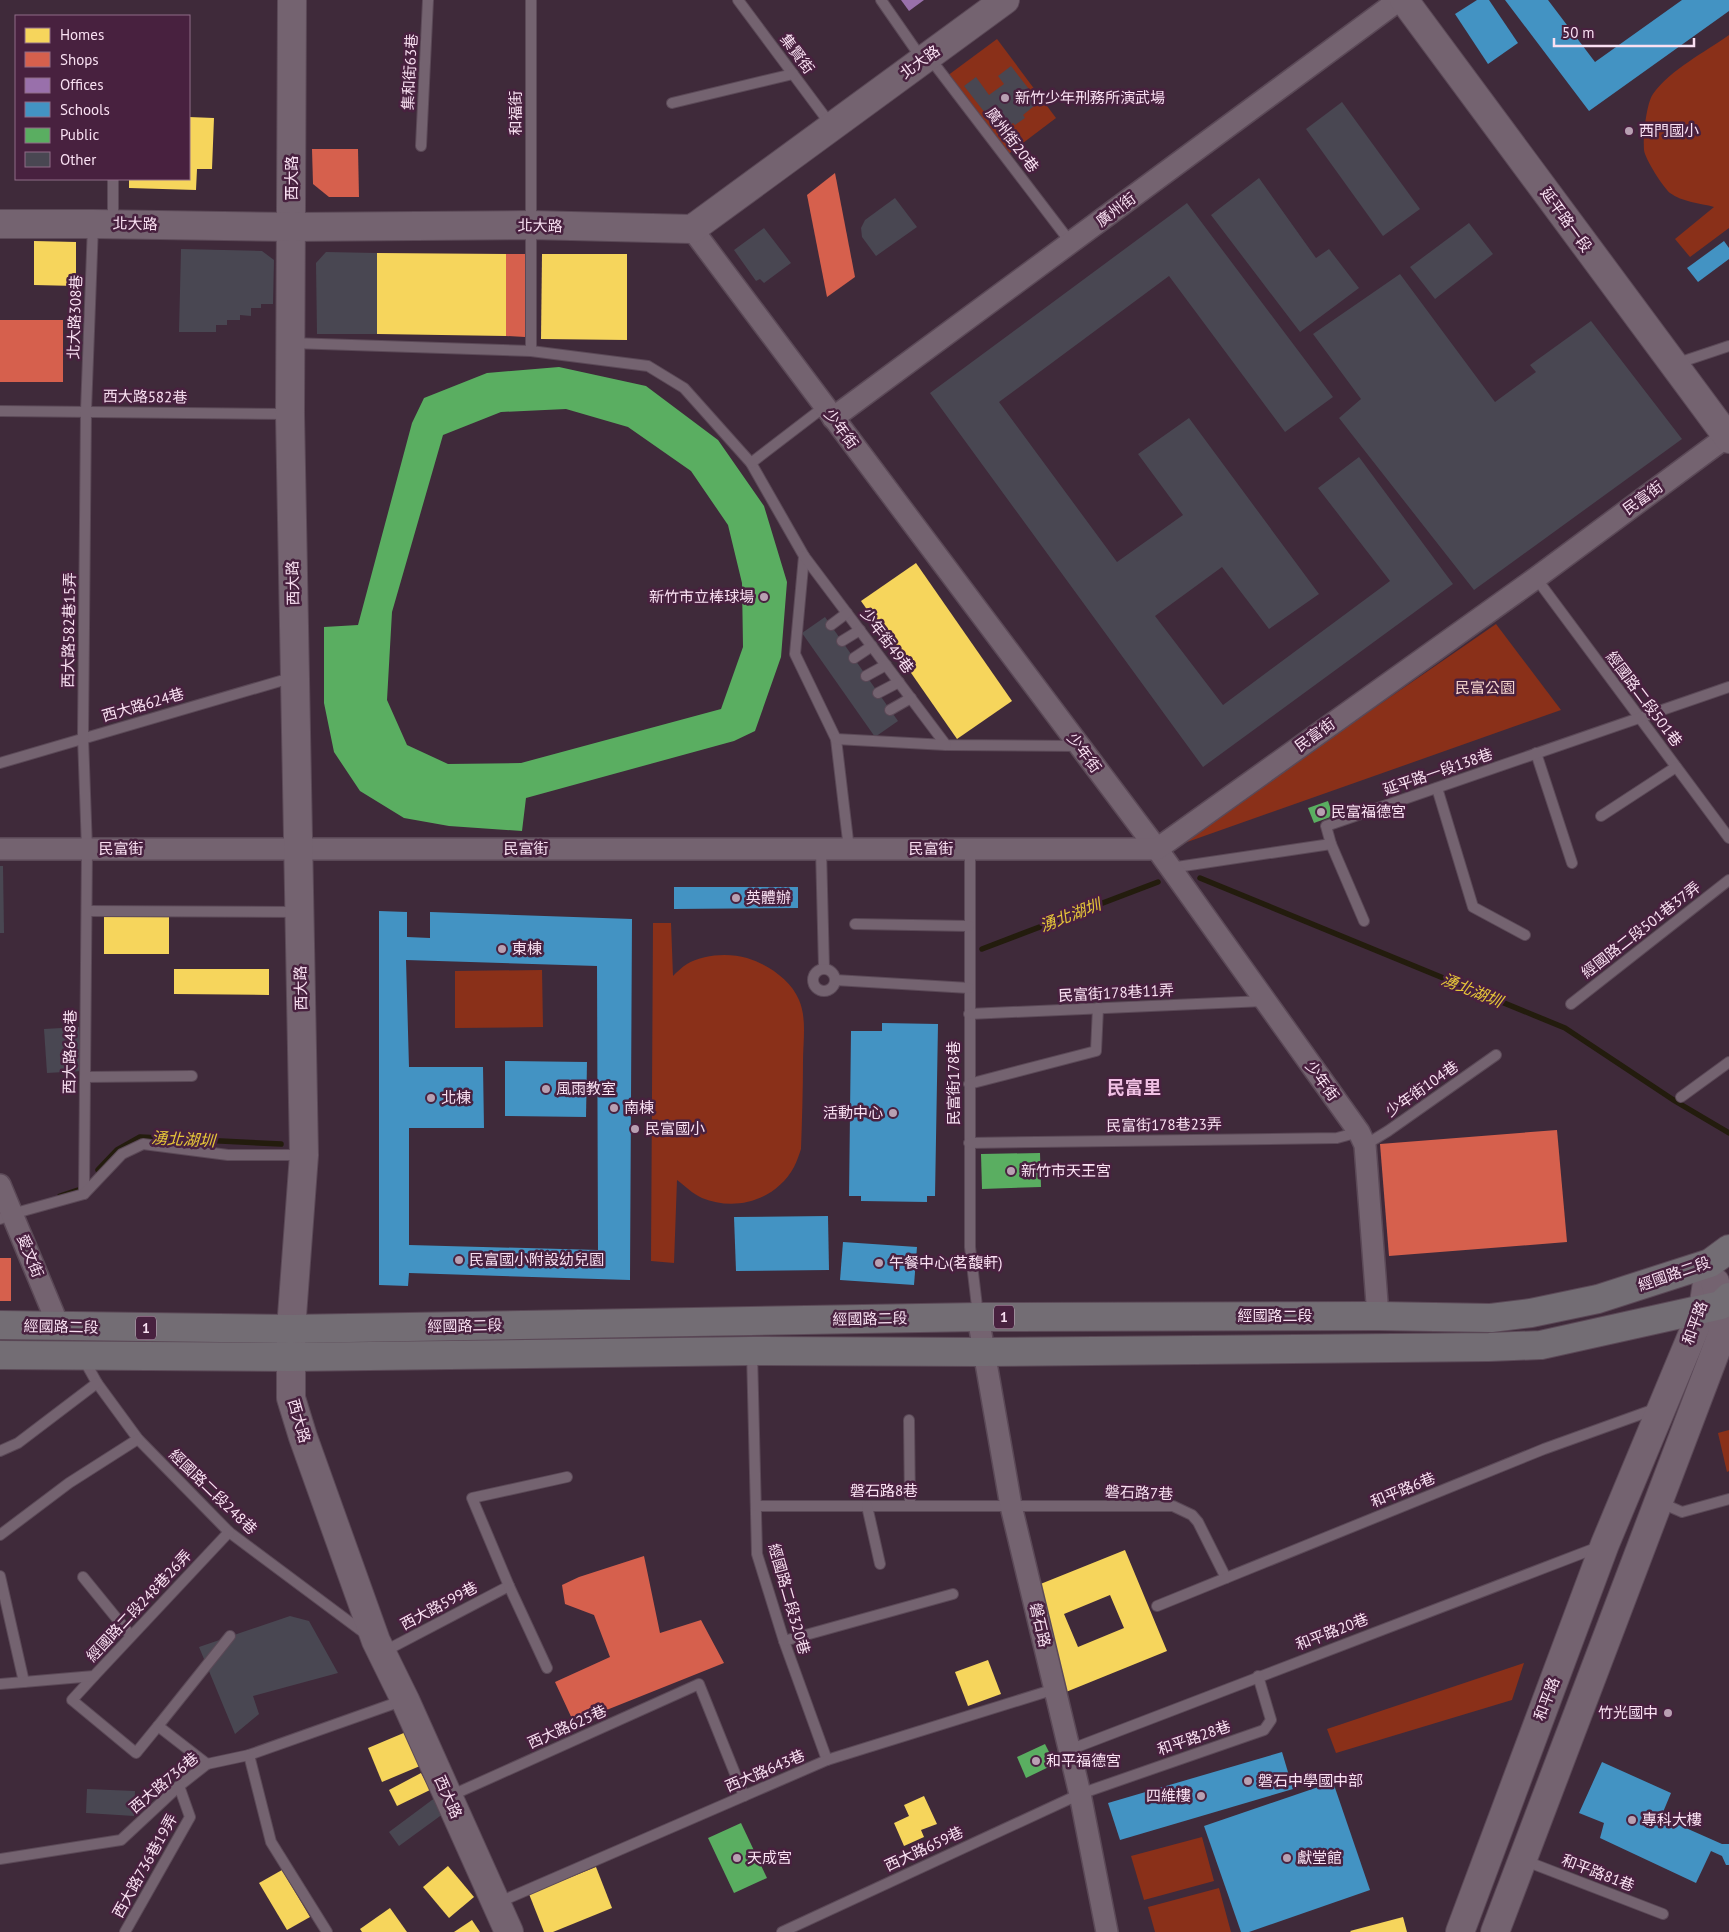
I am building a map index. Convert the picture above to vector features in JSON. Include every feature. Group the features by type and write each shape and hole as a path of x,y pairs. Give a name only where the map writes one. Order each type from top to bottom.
{"main road":[{"name":"經國路二段","path":"0,1325 292,1329 978,1317 1378,1316 1491,1318 1531,1313 1598,1299 1720,1256"},
{"name":"經國路二段","path":"0,1355 291,1357 752,1351 983,1352 1489,1348 1541,1344 1720,1306"}],"street":[{"name":"西大路","path":"292,0 290,414 304,1155 292,1329 291,1398 302,1437 379,1647 405,1700 509,1932"},
{"name":"北大路","path":"0,224 292,227 531,225 692,229 1005,0"},
{"name":"廣州街","path":"828,412 1071,243 1399,0"},
{"name":"延平路一段","path":"1404,0 1634,313 1728,437"},
{"name":"少年街","path":"692,229 1157,849 1362,1139"},
{"name":"民富街","path":"0,849 1157,849 1536,578 1728,437"},
{"path":"1362,1139 1378,1316"},
{"name":"愛文街","path":"0,1185 6,1216 59,1327"},
{"name":"和平路","path":"1495,1932 1723,1332 1720,1306 1720,1256"},
{"name":"和平路","path":"1460,1932 1605,1544 1662,1406 1720,1306"},
{"name":"磐石路","path":"978,1317 1011,1506 1080,1794 1107,1932"},
{"path":"1564,1653 1597,1664"}],"lane":[{"name":"集和街63巷","path":"421,146 428,0"},
{"name":"和福街","path":"531,351 532,0"},
{"name":"集賢街","path":"738,0 832,126"},
{"name":"廣州街20巷","path":"880,0 1071,243"},
{"path":"672,103 793,74"},
{"name":"北大路308巷","path":"86,411 103,224 113,180"},
{"name":"少年街49巷","path":"290,343 531,351 648,366 684,388 751,463 804,556 946,745"},
{"path":"1674,364 1729,346"},
{"name":"西大路582巷","path":"0,411 290,414"},
{"name":"西大路582巷15弄","path":"86,411 83,738 87,849"},
{"path":"751,463 828,412"},
{"path":"804,556 795,654 836,739 849,848"},
{"name":"經國路二段501巷","path":"1536,578 1638,718 1726,826 1729,838"},
{"path":"831,625 847,613"},
{"path":"842,641 860,630"},
{"path":"854,658 872,646"},
{"path":"866,676 886,665"},
{"name":"西大路624巷","path":"0,763 295,677"},
{"path":"878,693 899,682"},
{"name":"延平路一段138巷","path":"1331,844 1326,826 1729,686"},
{"path":"890,710 911,698"},
{"path":"836,739 946,745 1079,746"},
{"path":"1536,753 1572,863"},
{"path":"1601,816 1676,767"},
{"path":"1437,788 1472,907 1525,935"},
{"path":"1170,868 1331,844 1364,920"},
{"name":"西大路648巷","path":"84,1194 87,849"},
{"path":"821,849 824,968"},
{"name":"民富街178巷","path":"970,849 970,1247 978,1317"},
{"name":"經國路二段501巷37弄","path":"1571,1004 1729,880"},
{"path":"87,911 300,912"},
{"path":"855,924 970,926"},
{"path":"824,968 833,973 835,980 829,990 821,991 814,987 813,976 817,970 824,968"},
{"path":"835,980 969,988"},
{"name":"民富街178巷11弄","path":"969,1014 1264,1001"},
{"path":"969,1084 1096,1051 1098,1008"},
{"name":"少年街104巷","path":"1362,1139 1388,1131 1496,1055"},
{"path":"1681,1097 1729,1062"},
{"path":"85,1077 192,1076"},
{"name":"民富街178巷23弄","path":"969,1142 1362,1139"},
{"path":"6,1216 84,1194 122,1154 143,1144 228,1154 304,1155"},
{"name":"經國路二段320巷","path":"752,1351 757,1554 784,1641 827,1760"},
{"name":"經國路二段248巷","path":"82,1355 97,1383 138,1440 229,1532 379,1647"},
{"path":"0,1452 18,1443 97,1383"},
{"name":"和平路6巷","path":"1157,1606 1544,1449 1662,1406"},
{"path":"908,1420 910,1506"},
{"path":"0,1535 69,1483 138,1440"},
{"path":"547,1668 509,1586 472,1498 567,1476"},
{"path":"1659,1502 1682,1512 1729,1499"},
{"name":"磐石路8巷","path":"756,1506 1011,1506"},
{"path":"867,1506 880,1564"},
{"name":"磐石路7巷","path":"1011,1506 1173,1506 1192,1514 1198,1522 1226,1578"},
{"name":"經國路二段248巷26弄","path":"0,1684 94,1676 229,1532"},
{"name":"和平路20巷","path":"1069,1750 1605,1544"},
{"path":"0,1576 24,1682"},
{"path":"83,1577 131,1636"},
{"name":"西大路599巷","path":"379,1647 509,1586"},
{"path":"784,1641 953,1594"},
{"path":"94,1676 72,1700 136,1753 230,1636"},
{"name":"和平路28巷","path":"1080,1794 1264,1730 1271,1720 1258,1676"},
{"name":"西大路625巷","path":"448,1797 699,1684 744,1796"},
{"name":"西大路643巷","path":"496,1904 827,1760 1055,1690"},
{"name":"西大路736巷","path":"0,1859 121,1840 179,1786 207,1764 248,1755 405,1700"},
{"path":"158,1726 207,1764"},
{"path":"248,1755 271,1842 327,1932"},
{"name":"西大路736巷19弄","path":"125,1932 190,1816 179,1786"},
{"name":"西大路659巷","path":"782,1932 1080,1794"},
{"name":"和平路81巷","path":"1522,1859 1663,1914"}],"green space":[{"path":"1729,35 1729,228 1690,257 1675,239 1714,207 1675,196 1663,185 1644,150 1647,113 1653,94 1660,85 1688,62"},
{"path":"997,39 1056,118 1007,155 947,76"},
{"name":"民富公園","path":"1496,624 1561,710 1173,847"},
{"path":"653,923 671,923 673,976 687,964 709,956 732,955 747,958 762,964 778,974 790,986 799,1000 804,1022 801,1149 794,1167 777,1188 754,1200 741,1203 728,1204 702,1198 677,1180 674,1263 651,1261"},
{"path":"542,970 543,1027 455,1028 455,971"},
{"path":"1729,1430 1729,1471 1727,1472 1718,1433"},
{"path":"1524,1663 1512,1700 1336,1753 1327,1729"},
{"path":"1202,1837 1214,1881 1144,1900 1131,1856"},
{"path":"1219,1888 1231,1932 1155,1932 1148,1907"}],"building: Homes":[{"path":"190,117 214,118 212,169 197,169 196,190 129,188 129,180 190,180"},
{"path":"34,241 76,242 76,286 34,285"},
{"path":"377,253 506,254 506,336 377,334"},
{"path":"542,254 627,254 627,340 541,339"},
{"path":"916,563 1012,701 957,739 861,601"},
{"path":"104,917 169,917 169,954 104,954"},
{"path":"174,969 269,969 269,995 174,994"},
{"path":"1125,1550 1167,1651 1061,1694 1033,1587","holes":["1110,1595 1124,1628 1078,1647 1064,1614"]},
{"path":"988,1660 1001,1694 968,1706 955,1672"},
{"path":"406,1732 420,1766 382,1782 368,1748"},
{"path":"421,1773 430,1790 397,1806 389,1790"},
{"path":"924,1796 937,1824 921,1830 924,1837 904,1846 894,1823 909,1816 904,1805"},
{"path":"448,1866 474,1897 449,1918 423,1887"},
{"path":"596,1867 612,1908 553,1932 544,1932 529,1894"},
{"path":"282,1870 310,1917 287,1930 259,1883"},
{"path":"390,1908 407,1932 362,1932 360,1929"},
{"path":"1403,1917 1407,1932 1350,1931"},
{"path":"472,1920 480,1932 454,1932"}],"building: Shops":[{"path":"312,149 358,149 359,197 329,197 313,184"},
{"path":"835,173 855,277 827,297 807,195"},
{"path":"506,254 526,254 525,337 506,336"},
{"path":"0,320 63,320 63,382 0,382"},
{"path":"1557,1130 1567,1242 1389,1256 1380,1144"},
{"path":"0,1258 11,1258 11,1301 0,1301"},
{"path":"644,1556 660,1633 701,1620 724,1663 574,1723 555,1682 610,1657 594,1615 565,1604 562,1585 579,1577"}],"building: Offices":[{"path":"901,0 924,0 909,11"}],"building: Schools":[{"path":"1477,0 1489,0 1518,43 1488,64 1455,14"},
{"path":"1505,0 1548,0 1595,62 1682,0 1729,0 1729,11 1589,111"},
{"path":"1724,241 1729,248 1729,259 1698,282 1687,268"},
{"name":"英體辦","path":"674,887 798,887 798,908 674,909"},
{"path":"379,911 407,912 407,937 430,938 430,912 632,919 630,1280 409,1273 408,1286 379,1285","holes":["406,960 597,966 598,1250 409,1245 409,1128 484,1128 483,1067 409,1067"]},
{"name":"活動中心","path":"882,1023 938,1024 935,1196 927,1196 927,1202 861,1201 861,1196 849,1196 851,1031 882,1031"},
{"name":"風雨教室","path":"505,1061 587,1062 586,1117 505,1116"},
{"path":"828,1216 829,1270 736,1271 734,1217"},
{"name":"午餐中心(茗馥軒)","path":"843,1242 917,1247 914,1285 840,1280"},
{"name":"四維樓","path":"1282,1752 1293,1789 1120,1840 1108,1803"},
{"name":"專科大樓","path":"1602,1762 1671,1793 1661,1817 1722,1844 1729,1844 1729,1865 1726,1865 1722,1856 1711,1851 1696,1883 1600,1838 1604,1823 1579,1813"},
{"name":"獻堂館","path":"1333,1782 1370,1890 1249,1932 1241,1932 1204,1826"}],"building: Public":[{"name":"新竹市立棒球場","path":"559,367 646,386 718,440 764,506 787,582 781,657 755,731 734,741 526,798 522,831 449,826 404,818 360,791 334,752 324,703 324,627 358,625 412,423 424,398 487,373","holes":["566,409 628,427 691,471 728,525 742,583 743,647 721,709 521,763 448,764 407,745 387,700 392,612 443,435 501,412"]},
{"name":"民富福德宮","path":"1328,801 1333,816 1314,823 1308,808"},
{"name":"新竹市天王宮","path":"1040,1153 1041,1187 982,1189 981,1154"},
{"name":"和平福德宮","path":"1045,1744 1055,1764 1026,1778 1017,1757"},
{"name":"天成宮","path":"741,1823 767,1878 734,1893 708,1838"}],"building: Other":[{"name":"新竹少年刑務所演武場","path":"1011,66 1039,102 1023,115 1025,118 1015,125 1013,123 1000,132 964,86 976,77 989,95 1004,84 998,76"},
{"path":"1342,102 1420,209 1383,236 1306,129"},
{"path":"1259,178 1316,258 1329,249 1359,288 1300,332 1211,215"},
{"path":"895,198 917,227 876,256 862,237 861,228 865,220"},
{"path":"1187,203 1333,397 1285,432 1169,276 999,402 1117,562 1183,515 1138,454 1189,418 1319,594 1269,629 1222,567 1155,616 1223,705 1390,581 1318,488 1359,457 1453,584 1203,767 930,393"},
{"path":"1469,223 1493,254 1435,299 1410,267"},
{"path":"764,228 791,263 764,283 760,279 756,281 734,250"},
{"path":"181,249 262,251 274,260 273,304 261,304 261,308 251,308 251,316 240,315 240,320 227,320 227,325 216,325 216,332 179,332"},
{"path":"326,252 377,253 377,334 317,334 316,263"},
{"path":"1400,274 1495,402 1536,372 1530,365 1591,321 1682,439 1474,590 1339,418 1361,399 1313,334"},
{"path":"825,617 898,721 875,737 802,633"},
{"path":"0,866 3,866 4,933 0,933"},
{"path":"79,1027 82,1071 47,1073 44,1029"},
{"path":"290,1616 309,1621 338,1673 253,1696 259,1714 235,1734 199,1647"},
{"path":"87,1789 135,1791 134,1816 86,1813"},
{"path":"436,1797 447,1811 399,1846 389,1832"}],"waterway":[{"name":"湧北湖圳","path":"1200,878 1565,1028 1675,1101 1729,1133"},
{"name":"湧北湖圳","path":"982,949 1158,882"},
{"name":"湧北湖圳","path":"98,1170 117,1150 140,1137 281,1144"},
{"name":"湧北湖圳","path":"60,1196 78,1190"}],"place":[{"name":"新竹少年刑務所演武場","path":"1005,98"},
{"name":"西門國小","path":"1629,131"},
{"name":"新竹市立棒球場","path":"764,597"},
{"name":"民富福德宮","path":"1321,812"},
{"name":"英體辦","path":"736,898"},
{"name":"東棟","path":"502,949"},
{"name":"風雨教室","path":"546,1089"},
{"name":"北棟","path":"431,1098"},
{"name":"南棟","path":"614,1108"},
{"name":"活動中心","path":"893,1113"},
{"name":"民富國小","path":"635,1129"},
{"name":"新竹市天王宮","path":"1011,1171"},
{"name":"民富國小附設幼兒園","path":"459,1260"},
{"name":"午餐中心(茗馥軒)","path":"879,1263"},
{"name":"竹光國中","path":"1668,1713"},
{"name":"和平福德宮","path":"1036,1761"},
{"name":"磐石中學國中部","path":"1248,1781"},
{"name":"四維樓","path":"1201,1796"},
{"name":"專科大樓","path":"1632,1820"},
{"name":"天成宮","path":"737,1858"},
{"name":"獻堂館","path":"1287,1858"}],"district":[{"name":"民富里","path":"1134,1088"}]}
